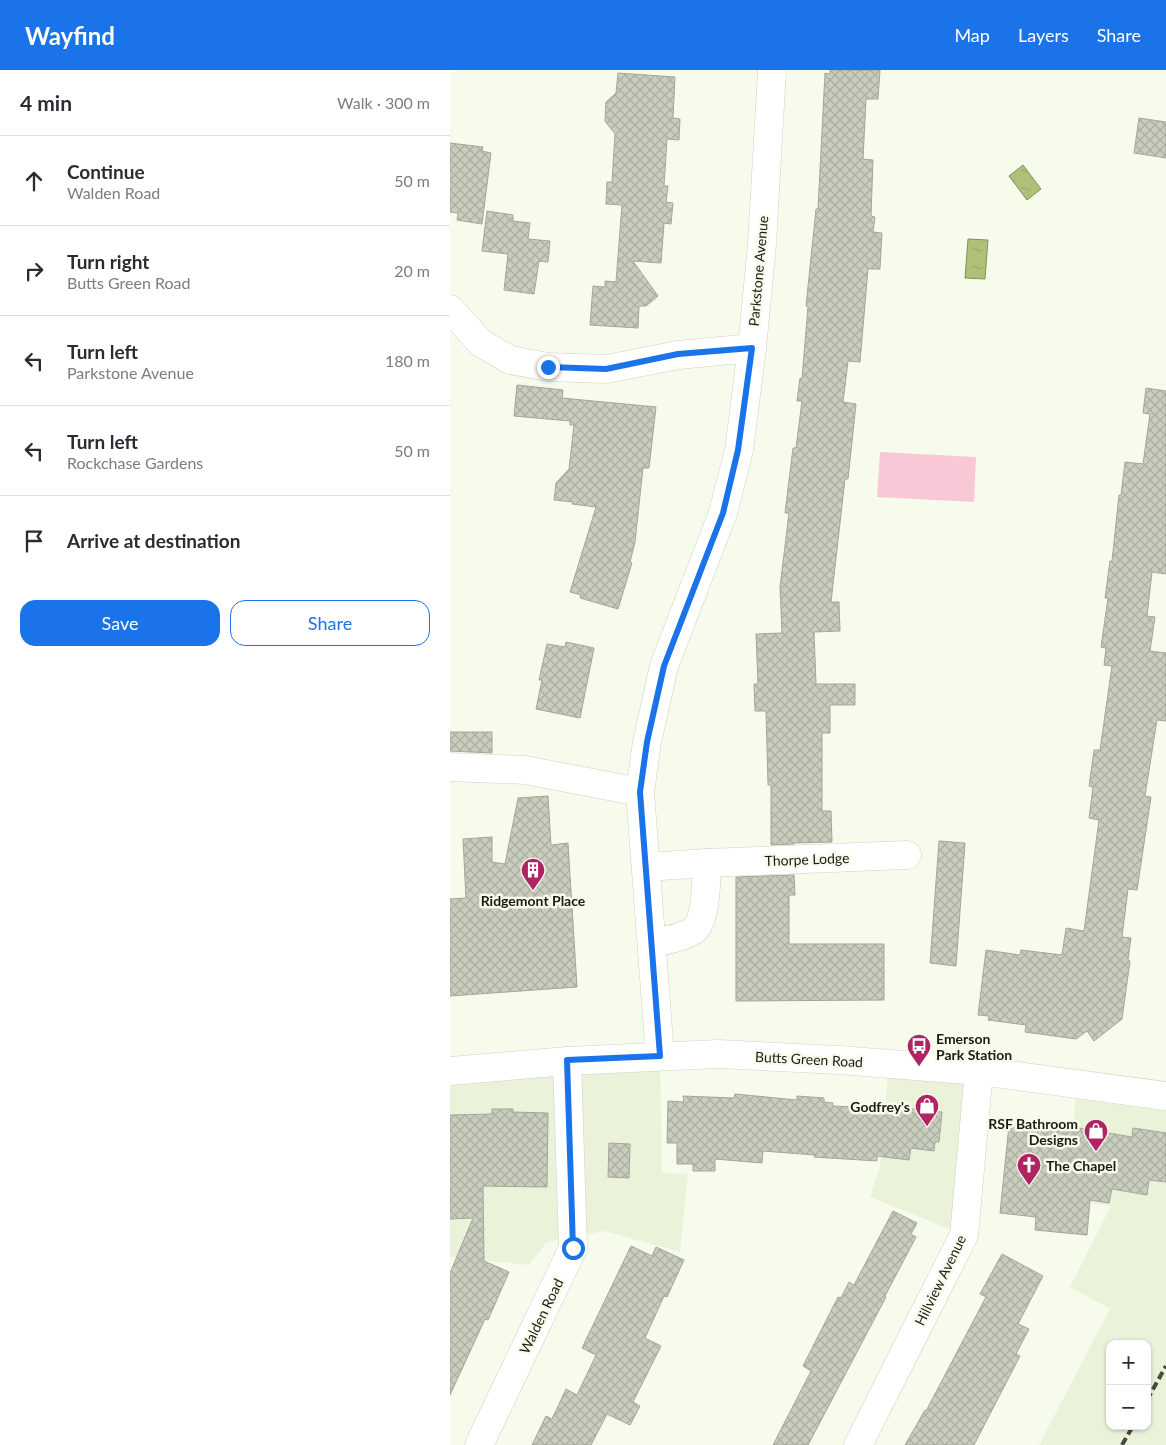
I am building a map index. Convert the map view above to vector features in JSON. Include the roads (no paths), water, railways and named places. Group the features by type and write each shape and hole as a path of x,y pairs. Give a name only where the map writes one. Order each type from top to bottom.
{"street":[{"name":"Parkstone Avenue","path":"660,1056 653,943 640,792 647,742 664,666 725,504 738,450 752,348 762,244 772,70"},
{"path":"450,309 481,344 510,360 548,367 606,369 678,354 752,348"},
{"path":"450,767 525,770 640,792"},
{"name":"Thorpe Lodge","path":"646,867 907,855"},
{"path":"653,943 694,930 703,914 707,863"},
{"name":"Butts Green Road","path":"450,1071 567,1060 718,1054 840,1060 979,1071 1165,1090"},
{"name":"Walden Road","path":"479,1445 573,1248 567,1060"},
{"name":"Hillview Avenue","path":"858,1445 964,1235 979,1071"}],"water":[{"path":"1023,165 1041,189 1027,200 1009,176"},
{"path":"968,239 988,240 985,279 965,278"}],"railway":[{"path":"1151,1393 1166,1366"},
{"path":"1122,1445 1131,1430"}],"place":[{"name":"Ridgemont Place","path":"533,891"},
{"name":"Emerson Park Station","path":"919,1067"},
{"name":"Godfrey's","path":"927,1127"},
{"name":"RSF Bathroom Designs","path":"1096,1152"},
{"name":"The Chapel","path":"1029,1186"}]}
